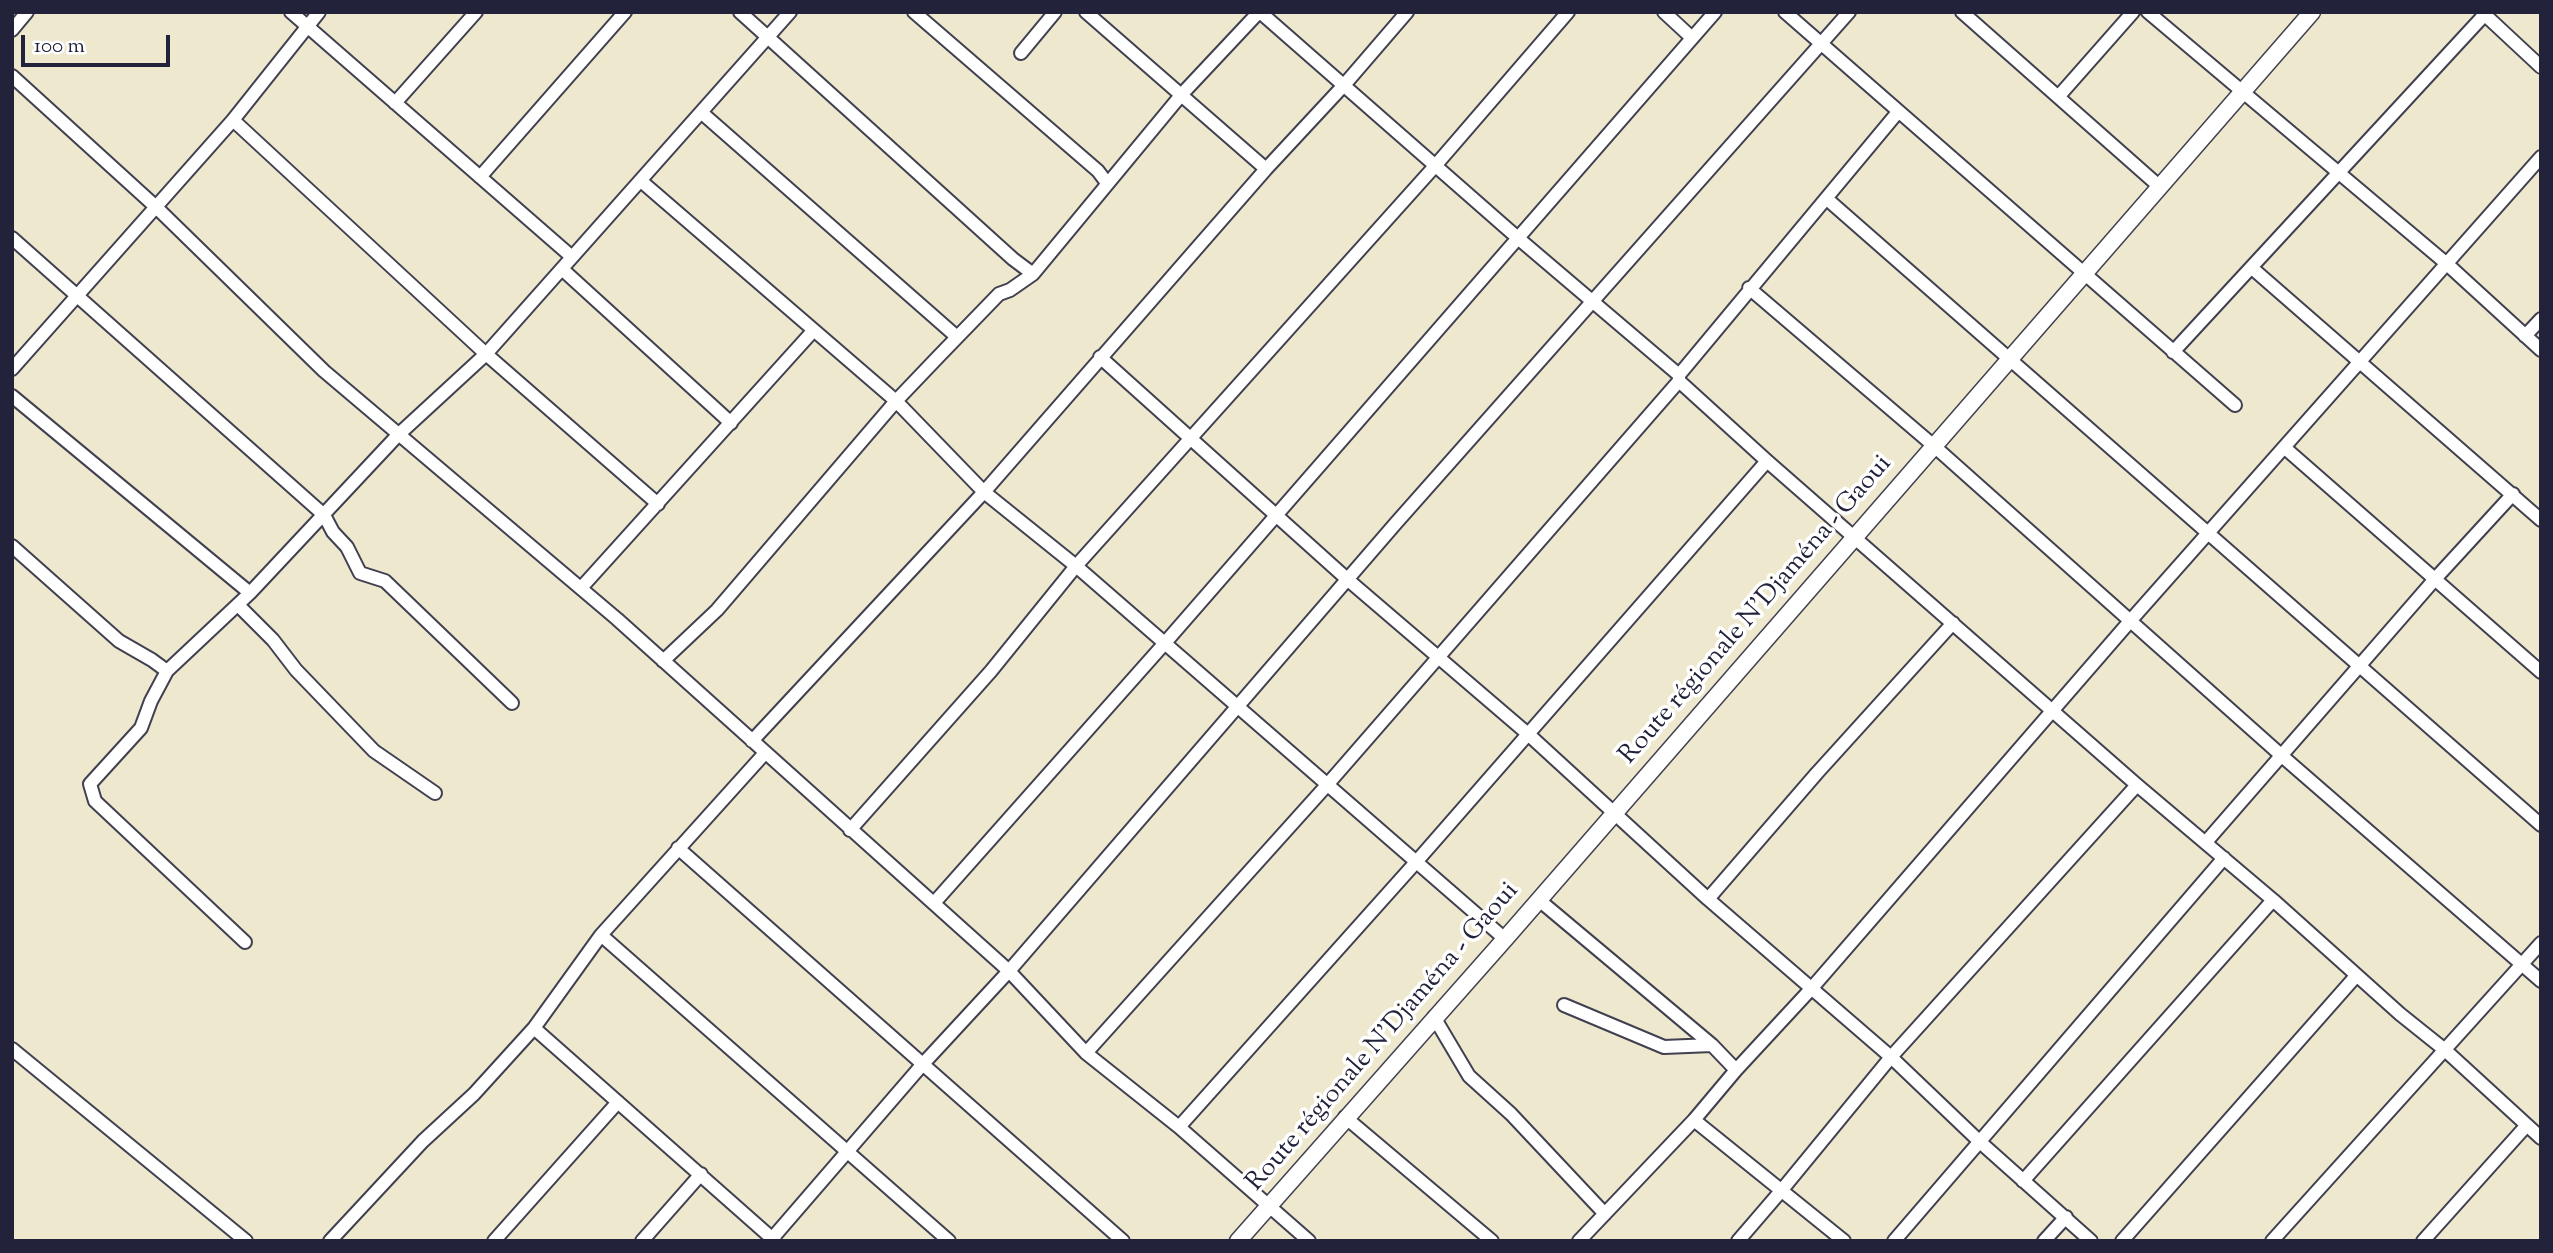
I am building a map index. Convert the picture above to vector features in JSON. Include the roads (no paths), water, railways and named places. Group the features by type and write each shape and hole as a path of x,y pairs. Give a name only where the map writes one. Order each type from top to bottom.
{"street":[{"path":"12,30 27,12"},
{"path":"291,12 572,257"},
{"path":"12,369 233,120 319,12"},
{"path":"395,103 476,12"},
{"path":"481,177 625,12"},
{"path":"740,12 1013,259 1033,274"},
{"path":"245,942 95,801 90,784 141,728 151,701 167,671 250,593 398,435 486,355 790,12"},
{"path":"914,12 1098,172 1107,183"},
{"path":"1021,52 1055,12"},
{"path":"1086,12 1266,169"},
{"path":"663,661 717,610 896,401 957,337 999,294 1033,274 1182,94 1260,12 1679,378 1767,461 2137,785 2273,900 2356,976 2445,1050 2541,1138"},
{"path":"752,741 984,492 1100,357 1407,12"},
{"path":"850,830 991,671 1076,566 1435,166 1568,12"},
{"path":"1664,12 1691,37"},
{"path":"934,903 1519,239 1715,12"},
{"path":"1785,12 2235,405"},
{"path":"534,1028 773,1240 922,1065 1009,971 1347,579 1849,12"},
{"path":"1962,12 2160,187"},
{"path":"2059,97 2133,12"},
{"name":"Route régionale N'Djaména - Gaoui","path":"1238,1241 1505,939 1853,536 2312,12"},
{"path":"2174,352 2485,13 2541,67"},
{"path":"2154,14 2338,174 2447,264 2541,351"},
{"path":"12,76 156,207 284,334 398,435 581,588 934,903 1009,971 1086,1053 1179,1127 1309,1241"},
{"path":"1086,1053 1326,785 1679,378 1749,288 1898,112"},
{"path":"702,113 957,337"},
{"path":"233,120 486,355 658,504"},
{"path":"1579,1241 1811,989 2131,620 2541,157"},
{"path":"641,181 896,401 984,492 1076,566 1505,939"},
{"path":"1827,199 2541,825"},
{"path":"12,238 324,515 333,532 347,547 360,573 385,581 512,703"},
{"path":"2252,268 2538,513"},
{"path":"562,269 731,423"},
{"path":"1749,288 1934,446 2282,756 2541,981"},
{"path":"2525,336 2541,319"},
{"path":"581,588 813,331"},
{"path":"1100,357 1347,579 1528,734 1708,899 1891,1057 1980,1142 2091,1241"},
{"path":"12,396 250,593"},
{"path":"2285,448 2541,672"},
{"path":"1179,1127 1767,461"},
{"path":"2206,842 2359,665 2513,494"},
{"path":"12,546 119,641 167,671"},
{"path":"238,605 374,751 435,793"},
{"path":"1708,899 1953,623"},
{"path":"330,1241 423,1141 474,1094 534,1028 601,936 765,752"},
{"path":"1738,1241 1891,1057 2137,785"},
{"path":"678,848 1123,1241"},
{"path":"1894,1241 2224,858"},
{"path":"1539,900 1712,1045 1735,1070"},
{"path":"2023,1181 2273,900"},
{"path":"601,936 850,1151 949,1241"},
{"path":"2272,1241 2541,943"},
{"path":"2123,1241 2356,976"},
{"path":"1564,1005 1664,1046 1712,1045"},
{"path":"1434,1017 1469,1076 1511,1114 1605,1214"},
{"path":"12,1049 246,1241"},
{"path":"494,1241 618,1102"},
{"path":"1345,1117 1492,1241"},
{"path":"1694,1119 1844,1241"},
{"path":"2423,1241 2527,1125"},
{"path":"642,1241 701,1174"},
{"path":"2044,1241 2066,1217"}]}
